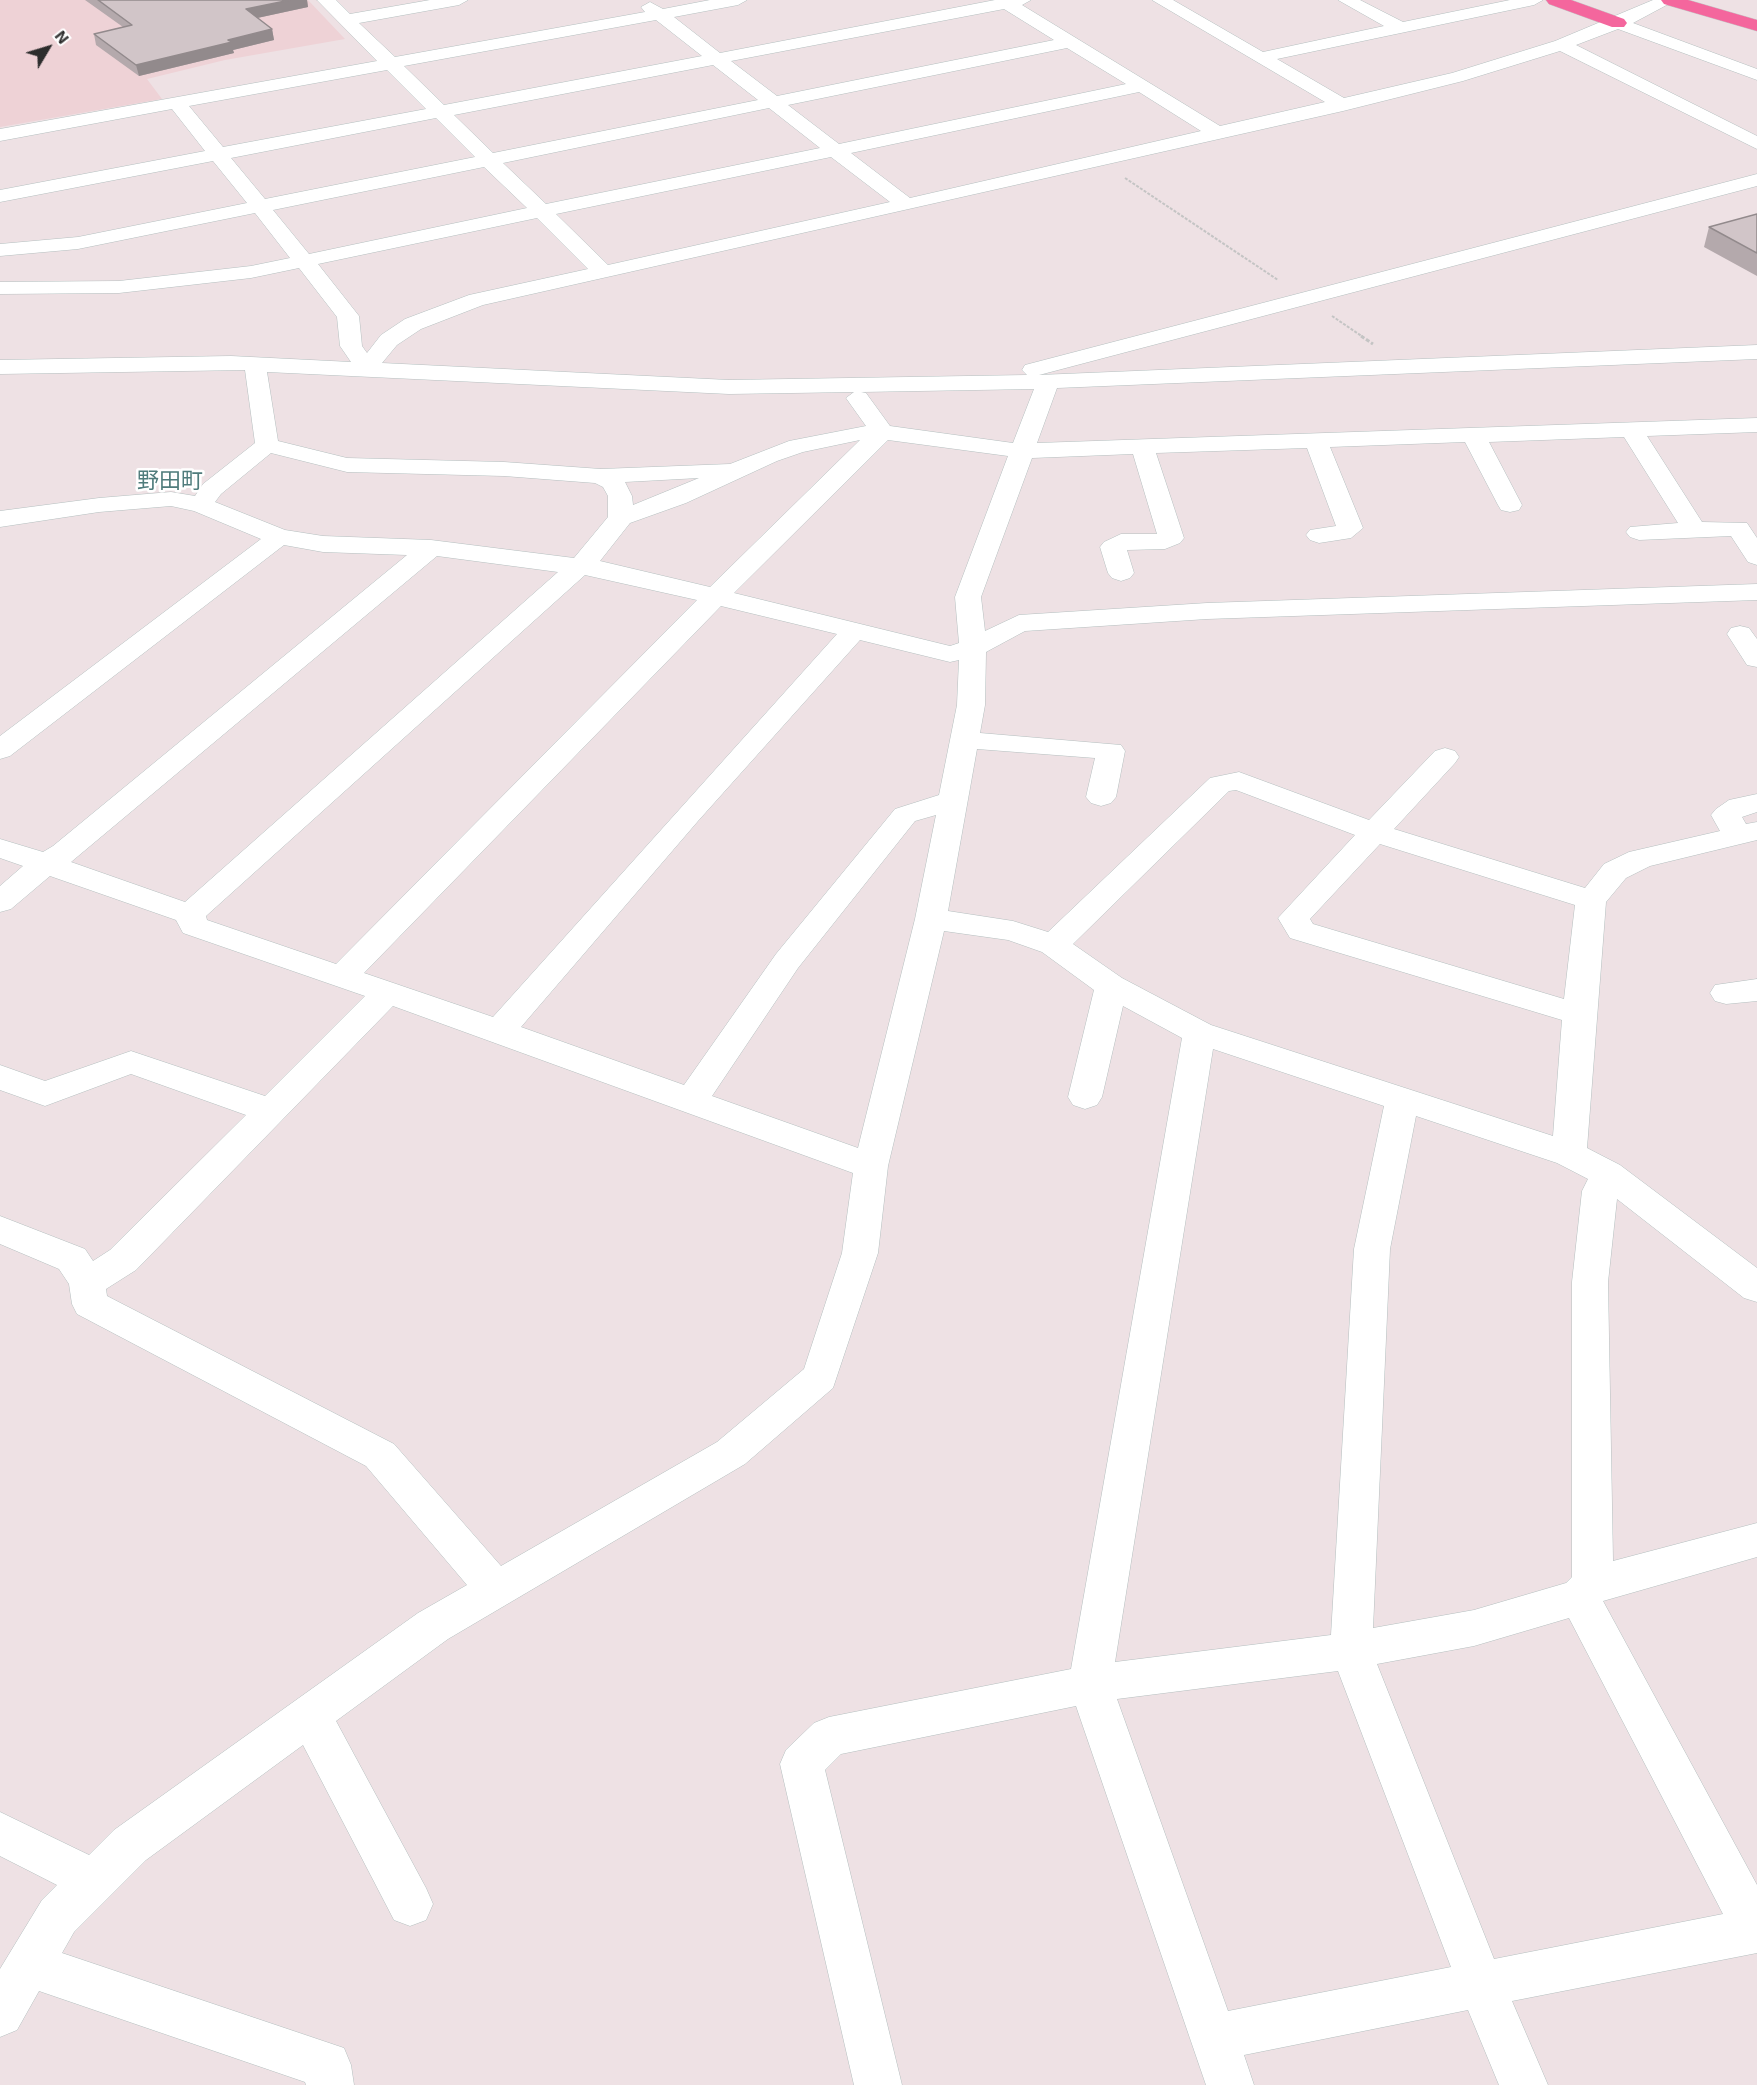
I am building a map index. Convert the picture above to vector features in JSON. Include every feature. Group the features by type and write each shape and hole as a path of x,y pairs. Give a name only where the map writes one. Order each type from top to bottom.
{"highway":[{"path":"1555,0 1617,23"},
{"path":"1668,0 1757,26"}],"street":[{"path":"326,0 604,273"},
{"path":"346,20 459,0"},
{"path":"642,0 906,205"},
{"path":"0,135 738,0"},
{"path":"1161,0 1343,105"},
{"path":"1347,0 1401,28"},
{"path":"1263,57 1534,0"},
{"path":"366,368 389,340 413,324 477,300 906,205 1458,77 1561,45 1668,0"},
{"path":"0,196 1015,1 1070,42 1218,133"},
{"path":"1617,23 1757,75"},
{"path":"0,250 78,243 1070,42"},
{"path":"1561,45 1757,143"},
{"path":"0,288 130,286 251,272 1143,86"},
{"path":"177,104 348,316 351,346 366,368"},
{"path":"0,2013 58,1916 130,1845 433,1626 731,1453 820,1377 860,1253 871,1166 931,918 971,705 973,648 968,597 1021,451 1031,370 1757,180"},
{"path":"0,367 255,364 729,387 1031,382 1757,352"},
{"path":"255,364 267,445"},
{"path":"858,398 882,432"},
{"path":"190,914 590,557 621,518 677,498 797,446 857,434 882,432 1021,451 1757,425"},
{"path":"1630,429 1695,530"},
{"path":"342,976 716,596 882,432"},
{"path":"1473,434 1510,505"},
{"path":"1315,439 1350,528 1342,533 1319,535"},
{"path":"267,445 347,465 394,468 504,469 601,476 741,469"},
{"path":"201,505 212,489 267,445"},
{"path":"1121,573 1113,547 1121,542 1165,541 1171,538 1142,446"},
{"path":"601,476 613,483 620,496 621,518"},
{"path":"0,519 99,505 171,499 201,505 279,537 323,544 431,548 607,570 950,654 973,648 1018,623 1207,611 1756,593"},
{"path":"1639,532 1738,528 1757,557"},
{"path":"0,750 279,537"},
{"path":"0,902 45,864 64,853 431,548"},
{"path":"499,1031 687,815 855,630"},
{"path":"1740,634 1757,659"},
{"path":"964,740 1111,751 1101,797"},
{"path":"1445,757 1294,918 1301,931 1579,1014"},
{"path":"1053,945 1220,784 1239,781 1373,832 1591,900"},
{"path":"691,1101 787,961 906,814 952,801"},
{"path":"1750,836 1726,815 1739,806 1757,803"},
{"path":"1569,1154 1579,1014 1591,900 1615,871 1640,859 1750,836"},
{"path":"0,848 190,914"},
{"path":"190,914 194,926 499,1031 871,1166"},
{"path":"931,918 1013,931 1053,945 1111,986 1199,1033 1569,1154 1608,1174 1757,1288"},
{"path":"1085,1097 1111,986"},
{"path":"87,1283 123,1260 388,992"},
{"path":"1199,1033 1090,1684 1230,2085"},
{"path":"0,1077 45,1094 131,1062 269,1110"},
{"path":"1402,1099 1372,1249 1351,1651 1481,1985 1524,2085"},
{"path":"1215,2037 1757,1930 1586,1590 1590,1282 1600,1191 1608,1174"},
{"path":"0,1229 72,1259 87,1283 90,1304 380,1455 496,1590"},
{"path":"878,2085 802,1764 829,1737 1090,1684 1351,1651 1474,1628 1586,1590 1757,1540"},
{"path":"310,1715 411,1904"},
{"path":"0,1833 93,1881"},
{"path":"29,1965 327,2065 330,2085"}],"path":[{"path":"1099,160 1408,367"}],"shaded area":[{"path":"0,0 308,0 345,39 225,60 147,79 162,99 0,127"}],"building":[{"path":"98,0 290,0 246,9 272,29 228,40 232,42 136,65 94,34 132,25"},
{"path":"1757,214 1757,253 1709,227"}],"district":[{"name":"野田町","path":"170,481"}]}
